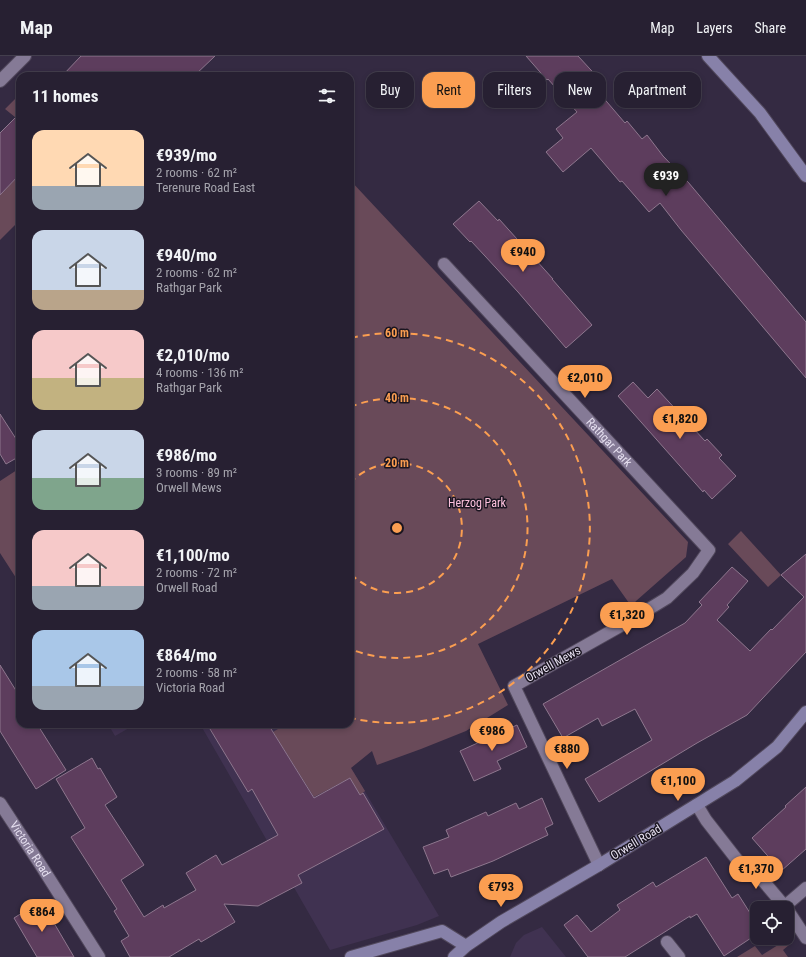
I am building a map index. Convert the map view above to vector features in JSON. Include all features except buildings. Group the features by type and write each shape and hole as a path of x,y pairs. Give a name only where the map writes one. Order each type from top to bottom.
{"street":[{"path":"1,79 25,56"},
{"path":"708,56 760,113 806,176"},
{"name":"Rathgar Park","path":"444,264 709,550"},
{"name":"Orwell Mews","path":"599,865 514,686 667,598 693,573 709,550"},
{"name":"Orwell Road","path":"454,957 466,946 501,922 599,865 735,781 777,747 806,712"},
{"name":"Victoria Road","path":"0,803 4,819 40,864 99,957"},
{"path":"697,805 706,820 738,861 764,882 780,901"},
{"path":"793,901 806,888"},
{"path":"794,920 806,938"},
{"path":"352,957 442,931 466,946"},
{"path":"667,942 679,957"},
{"path":"352,957 358,957"}],"shaded area":[{"path":"110,728 129,728 115,736"},
{"path":"202,728 324,728 351,768 439,916 417,925 330,950"},
{"path":"542,927 566,957 510,957 516,943 524,935"}],"green space":[{"path":"16,98 16,118 5,109"},
{"path":"16,178 16,224 0,240 0,195"},
{"name":"Herzog Park","path":"354,184 688,542 686,557 636,601 627,614 629,603 612,579 478,644 508,705 466,731 377,765 372,751 351,768 365,791 360,795 350,778 314,797 273,732 278,729 354,728"},
{"path":"16,471 16,578 0,553 0,481"},
{"path":"741,531 781,575 768,587 728,544"},
{"path":"778,945 789,945 783,950 788,957 737,957 755,946 762,955"}]}
